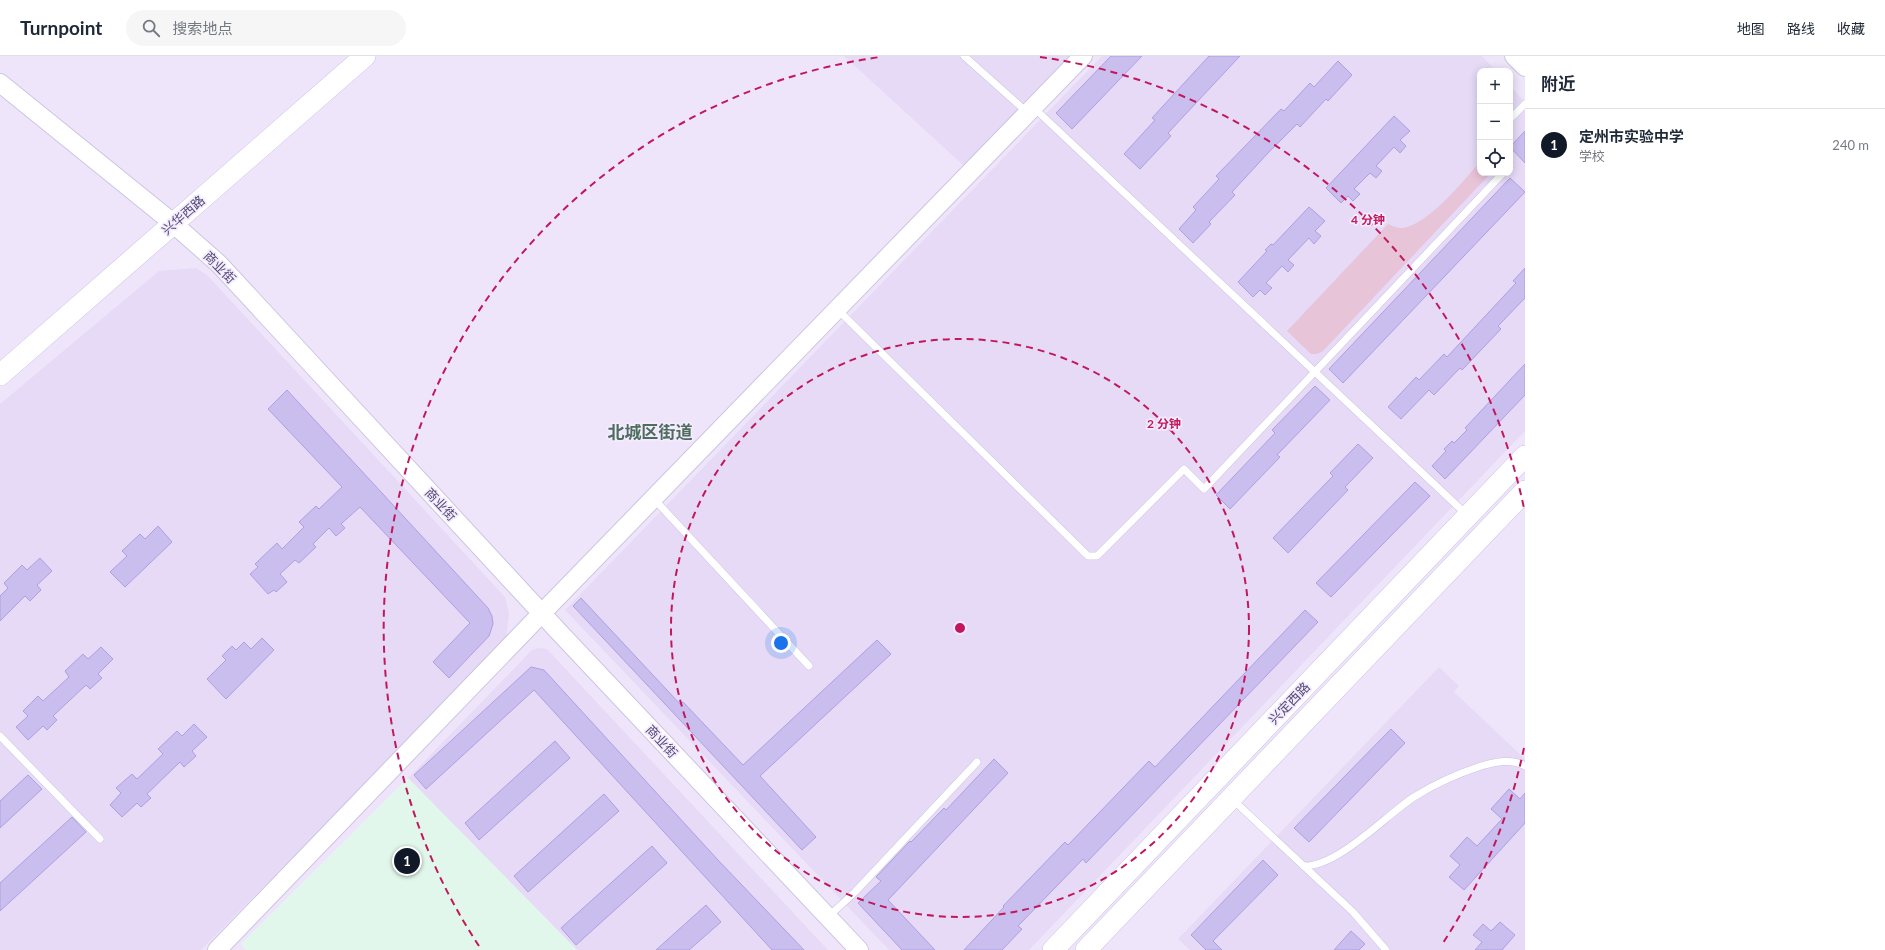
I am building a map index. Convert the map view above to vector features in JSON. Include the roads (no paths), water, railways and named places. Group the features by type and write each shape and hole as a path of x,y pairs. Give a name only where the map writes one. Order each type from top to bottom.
{"main road":[{"name":"兴华西路","path":"0,375 365,56"},
{"name":"兴定西路","path":"1053,950 1525,456"},
{"name":"兴定西路","path":"1086,950 1525,491"}],"street":[{"path":"217,950 653,498 1083,56"},
{"path":"1514,56 1525,67"},
{"name":"商业街","path":"0,83 174,223 219,264 542,613 859,950"}],"lane":[{"path":"964,56 1031,110 1315,372 1468,516"},
{"path":"1513,116 1525,104"},
{"path":"837,309 1088,556 1097,556 1184,469 1204,489 1500,176"},
{"path":"653,498 809,666"},
{"path":"0,736 100,840"},
{"path":"1304,866 1311,866 1326,861 1343,851 1414,797 1445,779 1484,765 1505,761 1520,763 1525,766"},
{"path":"828,917 855,892 977,762"},
{"path":"1232,798 1353,912 1386,950"}],"place":[{"name":"定州市实验中学","path":"407,861"}],"district":[{"name":"北城区街道","path":"650,432"}]}
